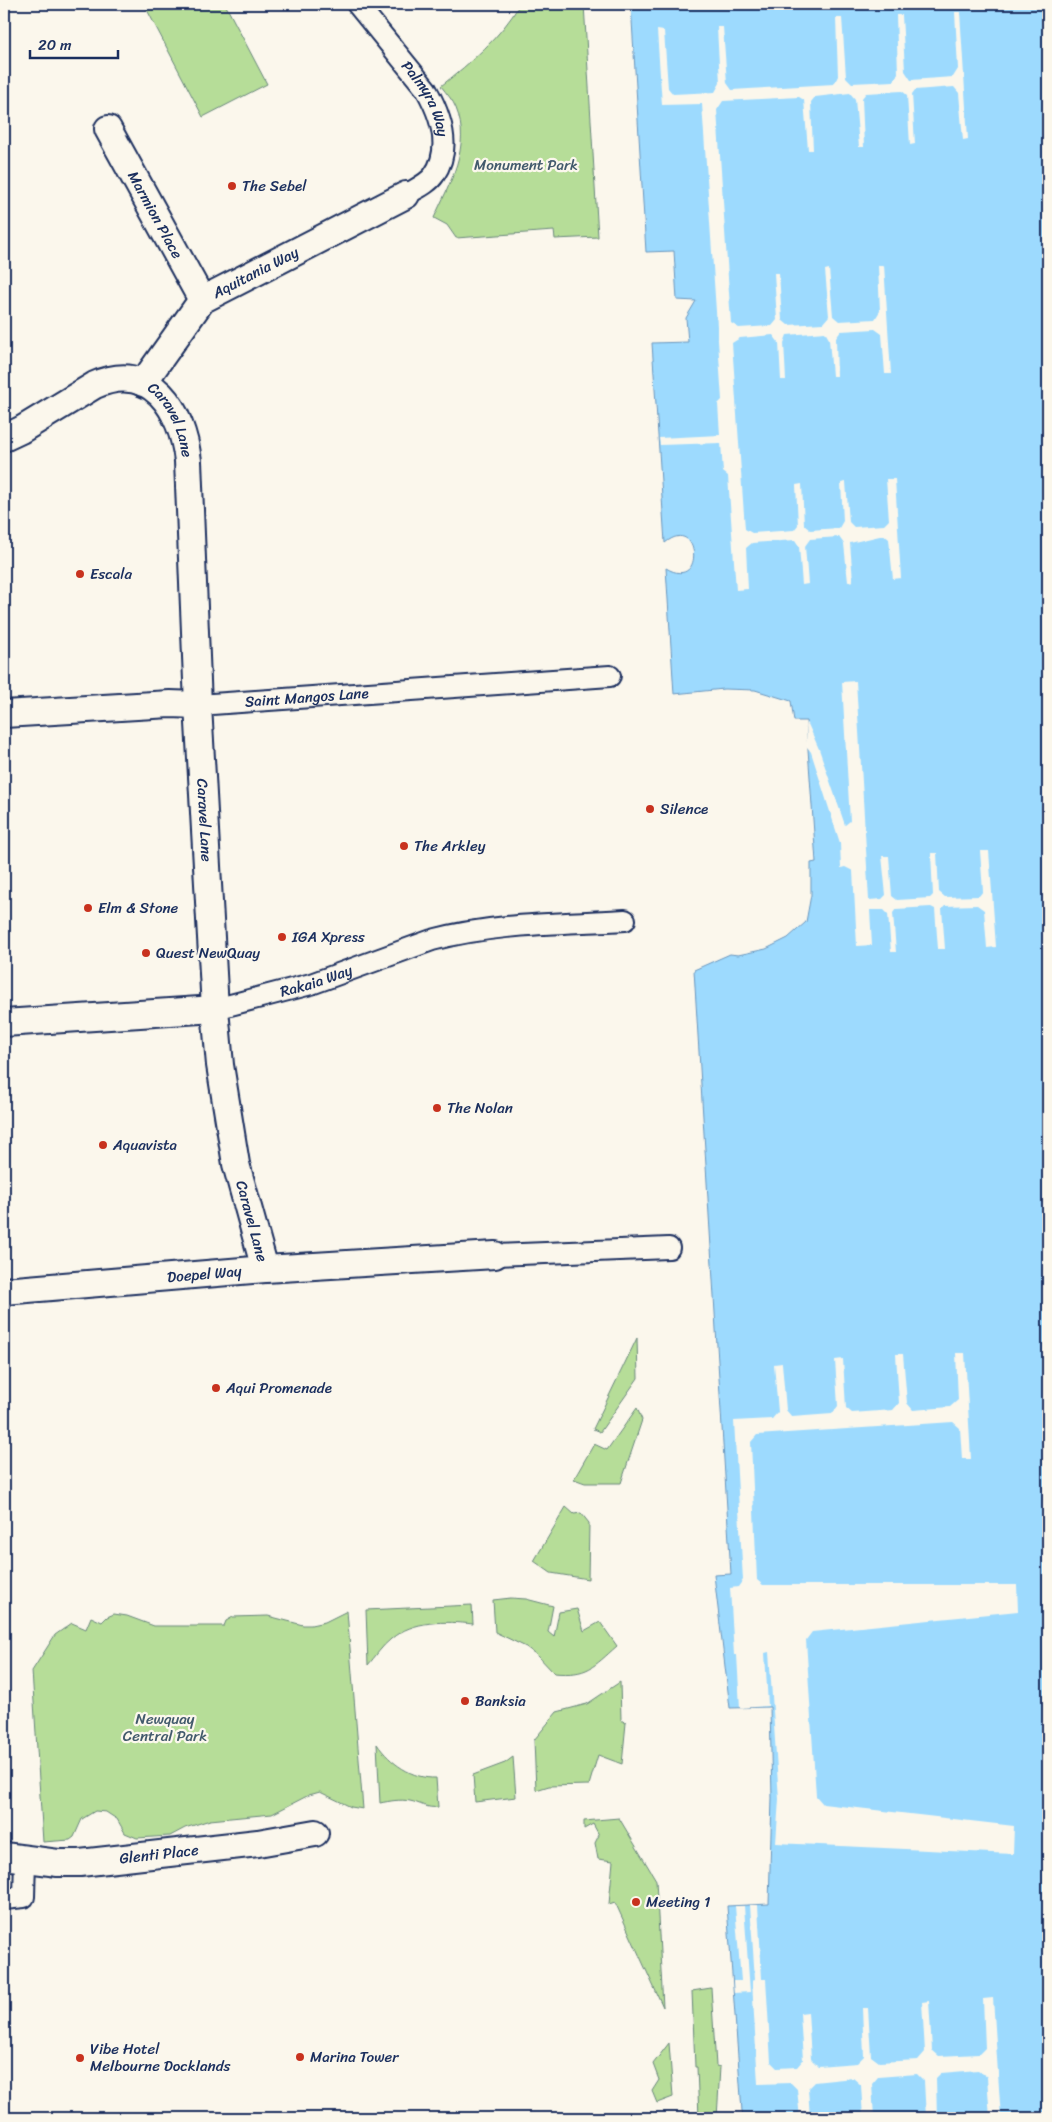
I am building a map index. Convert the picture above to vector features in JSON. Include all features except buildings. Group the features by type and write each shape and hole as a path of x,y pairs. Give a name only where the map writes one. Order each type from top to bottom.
{"street":[{"name":"Palmyra Way","path":"357,4 426,89 434,104 443,130 442,152 435,174 428,181 406,195"},
{"name":"Marmion Place","path":"108,129 202,300"},
{"name":"Aquitania Way","path":"143,383 202,300 406,195"},
{"path":"4,438 105,380 123,378 143,383"},
{"name":"Caravel Lane","path":"143,383 158,391 172,407 178,419 187,449 198,705 215,1009 226,1113 236,1164 265,1269"},
{"name":"Saint Mangos Lane","path":"4,714 170,704 198,705 610,676"},
{"name":"Rakaia Way","path":"4,1023 215,1009 311,984 452,934 497,927 625,920"},
{"path":"496,1255 669,1248"},
{"name":"Doepel Way","path":"4,1291 265,1269 496,1255"},
{"name":"Glenti Place","path":"14,1858 80,1863 258,1843 315,1833"},
{"path":"4,1900 24,1897 14,1858"}],"green space":[{"path":"144,4 225,4 267,84 203,117"},
{"name":"Monument Park","path":"520,4 584,4 598,237 555,239 554,231 456,238 447,225 434,218 457,165 461,137 456,108 441,86 495,38"},
{"path":"637,1338 638,1378 600,1432 593,1429"},
{"path":"637,1408 642,1420 621,1483 585,1483 574,1479 594,1444 607,1450"},
{"path":"566,1507 574,1514 581,1513 589,1523 588,1579 551,1573 534,1561"},
{"path":"526,1599 553,1606 548,1632 554,1637 559,1612 577,1609 584,1631 600,1622 617,1646 595,1665 583,1671 565,1674 554,1673 538,1656 526,1647 495,1632 493,1600"},
{"path":"472,1605 473,1624 441,1622 409,1628 388,1642 368,1665 366,1610"},
{"name":"Newquay Central Park","path":"347,1611 363,1809 351,1807 320,1792 309,1795 272,1814 210,1820 185,1828 170,1836 137,1838 125,1833 117,1819 106,1812 95,1811 82,1819 74,1837 70,1840 43,1842 32,1671 55,1635 72,1623 86,1629 91,1617 102,1622 114,1614 127,1616 154,1626 224,1626 226,1621 233,1617 268,1616 303,1625 311,1625 325,1622"},
{"path":"620,1682 621,1720 626,1723 622,1764 598,1755 589,1785 549,1786 536,1790 534,1740 557,1712 587,1704"},
{"path":"377,1744 388,1757 410,1773 427,1778 436,1778 438,1807 427,1807 406,1800 380,1803"},
{"path":"513,1757 516,1797 475,1802 473,1775 505,1763"},
{"path":"619,1818 656,1880 663,2007 615,1902 609,1904 613,1861 598,1859 595,1843 599,1835 593,1824 584,1829 584,1821"},
{"path":"711,1988 716,2066 720,2067 717,2118 699,2118 692,1991"},
{"path":"669,2043 673,2097 657,2103 652,2091 659,2080 653,2064"}],"water":[{"path":"631,4 1048,4 1048,2118 744,2118 742,2111 727,1906 769,1904 772,1798 770,1707 730,1708 714,1575 731,1574 694,970 730,954 738,955 766,949 788,938 806,922 811,895 811,863 816,862 806,721 794,721 791,701 755,690 724,689 674,694 666,568 679,573 688,570 694,554 691,544 686,538 677,537 665,543 652,343 688,342 686,318 696,301 677,300 674,251 646,252"}],"pier":[{"path":"955,12 960,12 968,139 963,140 959,93 954,87 915,90 912,94 915,144 910,145 907,95 902,91 866,93 862,98 864,147 859,147 855,99 850,93 815,97 811,102 813,150 808,150 804,100 799,97 723,101 717,110 731,323 739,328 772,326 777,320 774,273 779,273 782,320 788,325 823,323 829,316 825,270 829,269 833,316 839,321 875,319 880,311 878,266 884,265 891,374 885,374 882,334 875,329 841,331 836,338 837,376 832,376 829,339 825,332 787,335 784,343 786,380 781,380 779,343 773,335 740,338 732,343 745,529 752,533 794,530 798,525 796,485 802,484 804,525 810,530 839,528 843,521 841,483 846,482 849,522 854,527 884,525 889,520 886,479 895,479 901,578 893,579 889,539 884,535 850,543 853,581 848,582 844,544 839,537 810,539 805,546 808,584 802,585 799,546 795,540 752,543 746,548 748,589 736,590 728,476 723,472 721,443 660,445 659,438 720,435 718,404 722,400 702,104 662,105 657,30 664,31 668,88 673,94 715,92 720,83 717,27 723,27 727,83 732,90 834,84 838,76 836,18 842,18 846,77 852,83 894,81 898,73 896,15 902,15 905,71 911,80 953,77 958,69"},
{"path":"856,681 869,900 882,899 886,895 882,856 889,856 892,896 897,900 930,898 933,895 931,853 937,853 939,892 945,897 979,896 983,891 980,851 989,851 996,947 987,948 984,910 977,905 945,906 942,909 945,949 938,949 935,909 931,907 896,909 893,913 896,952 891,952 888,914 884,910 870,910 872,945 857,946 853,871 845,867 841,868 840,843 811,752 807,747 806,723 819,749 845,825 850,821 842,682"},
{"path":"956,1353 965,1353 971,1459 962,1459 960,1428 953,1422 757,1435 751,1442 757,1580 763,1585 1017,1585 1018,1611 812,1632 806,1640 816,1796 823,1804 1014,1826 1013,1854 776,1843 779,1799 769,1652 765,1653 768,1706 740,1708 737,1655 734,1655 730,1588 738,1587 743,1580 734,1421 772,1419 778,1412 774,1364 782,1363 786,1410 792,1417 832,1414 838,1406 835,1360 843,1359 846,1408 852,1413 893,1410 899,1403 896,1354 903,1354 907,1403 913,1410 950,1407 958,1400"},
{"path":"750,1905 758,1905 762,1979 766,1979 771,2062 777,2068 797,2067 803,2060 800,2013 808,2012 811,2059 818,2066 857,2063 864,2056 862,2008 868,2008 871,2056 879,2062 918,2060 925,2052 922,2002 929,2001 932,2050 939,2056 979,2054 985,2048 983,1999 993,1998 1001,2118 990,2118 987,2077 978,2070 941,2073 936,2078 937,2118 926,2118 924,2081 917,2074 878,2077 872,2084 874,2118 863,2118 861,2085 853,2078 814,2082 808,2088 810,2118 800,2118 797,2089 791,2083 758,2084 752,1981 755,1980"},
{"path":"735,1906 744,1906 750,1992 734,1993 733,1981 741,1981"}],"place":[{"name":"The Sebel","path":"232,186"},
{"name":"Escala","path":"80,574"},
{"name":"Silence","path":"650,809"},
{"name":"The Arkley","path":"404,846"},
{"name":"Elm & Stone","path":"88,908"},
{"name":"IGA Xpress","path":"282,937"},
{"name":"Quest NewQuay","path":"146,953"},
{"name":"The Nolan","path":"437,1108"},
{"name":"Aquavista","path":"103,1145"},
{"name":"Aqui Promenade","path":"216,1388"},
{"name":"Banksia","path":"465,1701"},
{"name":"Meeting 1","path":"636,1902"},
{"name":"Marina Tower","path":"300,2057"},
{"name":"Vibe Hotel Melbourne Docklands","path":"80,2058"}]}
